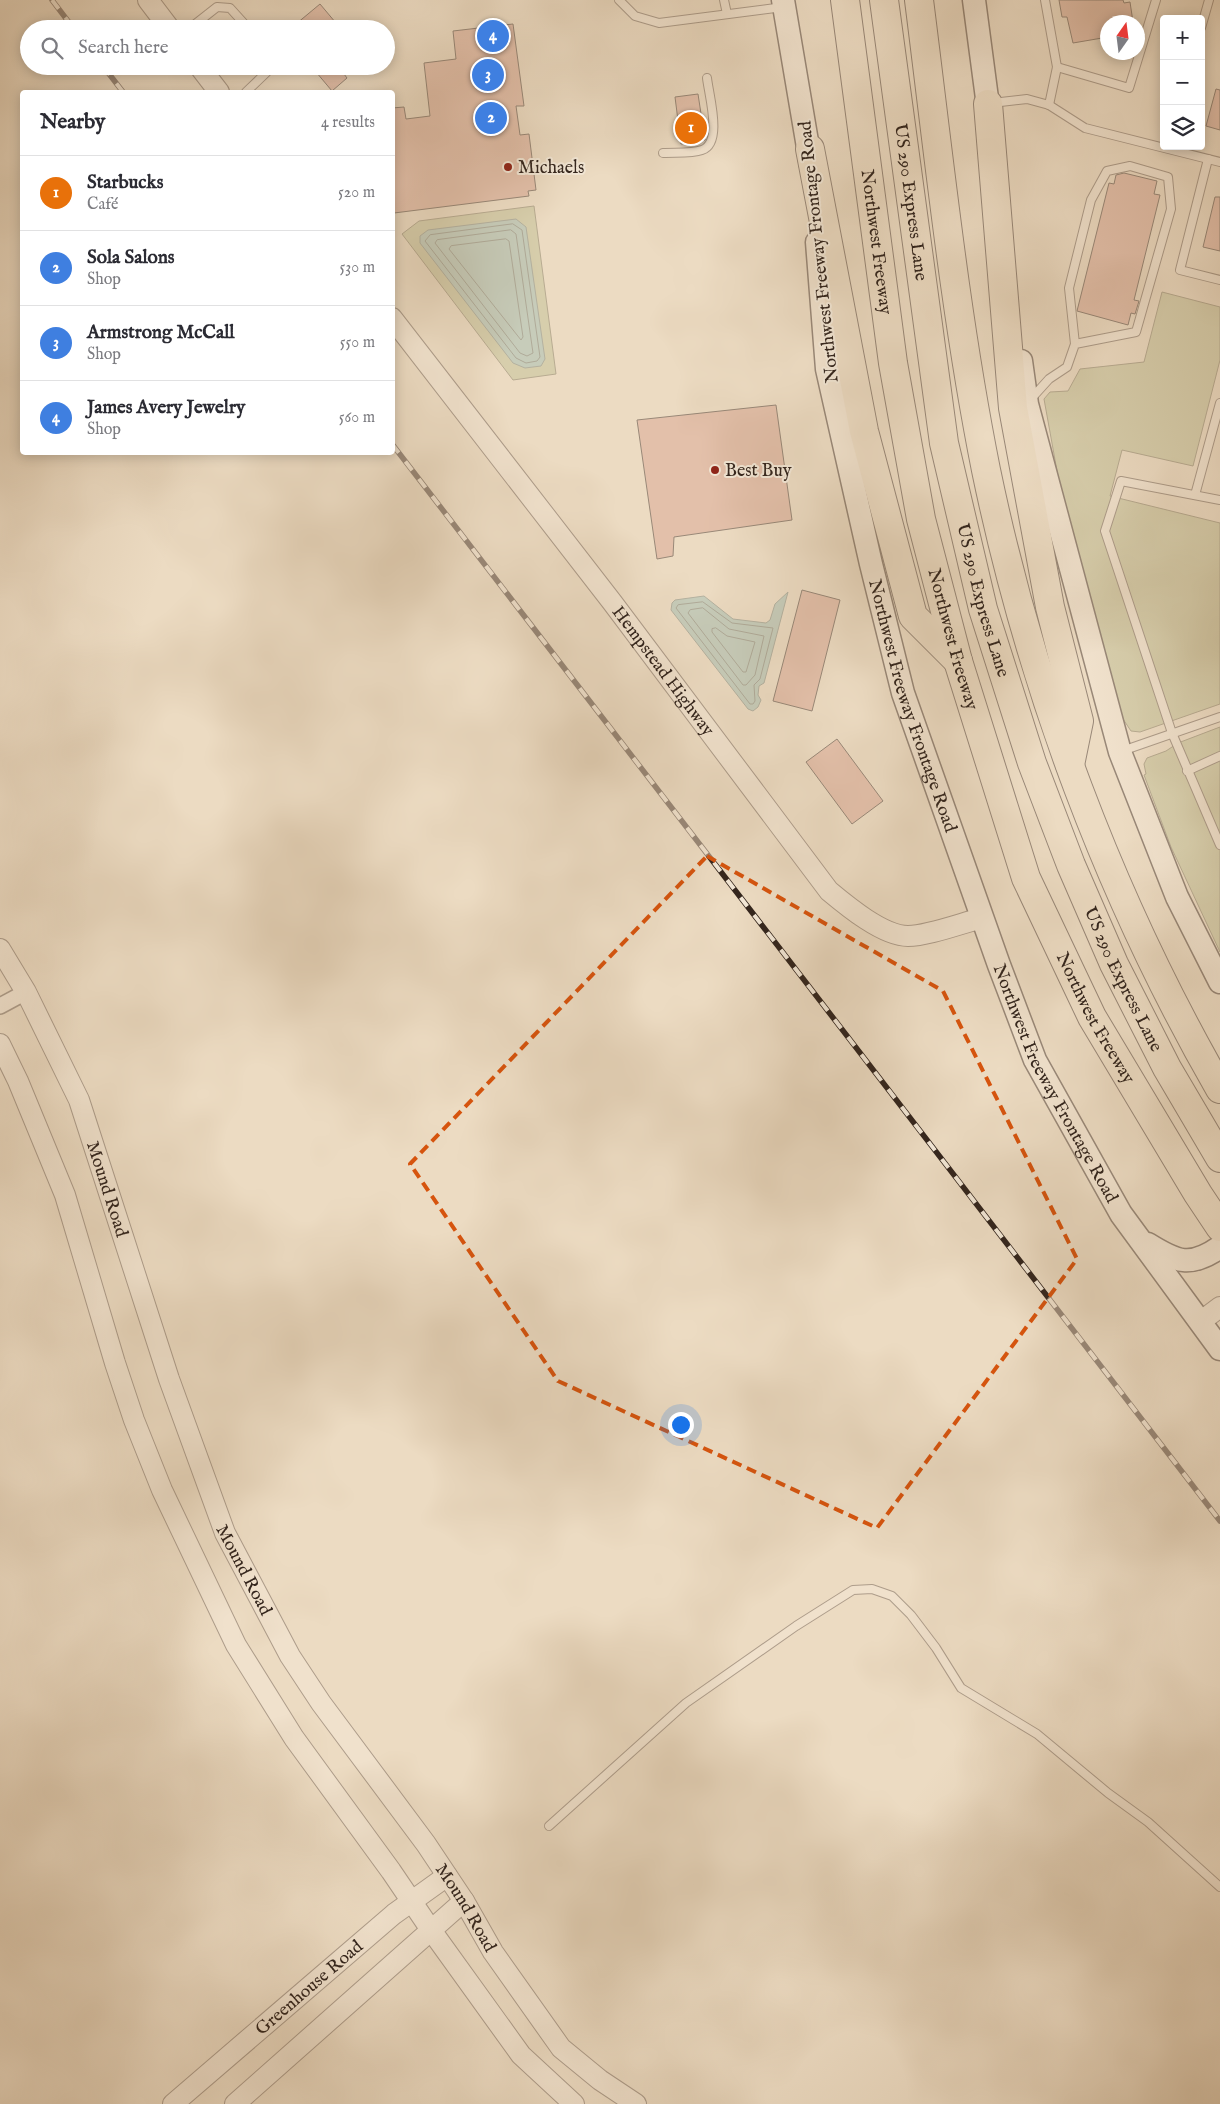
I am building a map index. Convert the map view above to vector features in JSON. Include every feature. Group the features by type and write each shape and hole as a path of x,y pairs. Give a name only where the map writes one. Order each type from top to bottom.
{"highway":[{"name":"Northwest Freeway","path":"845,0 893,363 921,520 958,661 1026,878 1092,1017 1198,1194 1220,1227"},
{"name":"US 290 Express Lane","path":"884,0 944,443 984,609 1032,762 1071,865 1114,964 1167,1068 1220,1158"},
{"path":"919,0 963,336 981,442 998,525 1019,605 1070,766 1102,848 1140,936 1220,1089"},
{"path":"988,104 1013,408 1050,607 1079,721 1070,766"},
{"path":"810,149 864,431 912,616 958,661"}],"main road":[{"path":"974,0 1027,404 1120,752 1177,898 1220,982"},
{"name":"Northwest Freeway Frontage Road","path":"783,3 810,149 827,369 902,693 1035,1060 1120,1214 1200,1322 1218,1343"},
{"path":"1138,1238 1171,1259 1192,1261 1206,1257 1220,1247"}],"street":[{"path":"148,0 163,20"},
{"path":"206,75 217,90"},
{"name":"Hempstead Highway","path":"395,322 612,602 829,891 857,914 881,928 907,936 982,918"},
{"name":"Mound Road","path":"0,949 26,992 80,1100 169,1379 225,1533 290,1656 321,1703 447,1876 464,1901 493,1952 561,2048 600,2080 636,2104"},
{"path":"0,1006 26,992"},
{"path":"0,1044 65,1195 134,1420 162,1490 199,1572 236,1645 294,1738 391,1870 431,1930 521,2056 574,2104"},
{"path":"1200,1322 1220,1307"},
{"name":"Greenhouse Road","path":"173,2104 394,1914 447,1876"},
{"path":"235,2104 464,1901"}],"lane":[{"path":"619,0 635,16 659,23 727,14 783,3"},
{"path":"724,0 727,14"},
{"path":"1045,0 1057,67 1050,105"},
{"path":"1057,67 1130,88 1156,0"},
{"path":"1205,15 1209,0"},
{"path":"200,20 217,7 230,8 241,20"},
{"path":"248,90 264,75"},
{"path":"663,153 702,150 710,145 714,134 707,78"},
{"path":"988,104 1027,99 1050,105 1085,128 1160,146"},
{"path":"1174,150 1220,162"},
{"path":"1208,159 1180,270 1220,280"},
{"path":"1027,404 1049,379 1067,367 1075,344 1069,288 1091,200 1107,171 1130,166 1168,177 1171,209 1136,332 1075,344"},
{"path":"1195,495 1220,403"},
{"path":"1220,500 1121,481 1105,531 1172,733 1220,845"},
{"path":"1120,752 1220,717"},
{"path":"1187,770 1220,756"},
{"path":"549,1826 686,1703 719,1678 853,1590 872,1589 892,1596 911,1615 936,1648 961,1688 1037,1734 1108,1793 1148,1822 1220,1887"}],"highlighted area":[{"path":"707,856 943,991 1077,1259 877,1528 558,1381 410,1164"}],"green space":[{"path":"534,206 556,374 513,380 402,234 419,221"},
{"path":"1162,292 1220,307 1220,360 1193,466 1122,450 1110,496 1220,523 1220,704 1140,732 1131,731 1123,719 1065,515 1044,399 1050,392 1068,391 1080,369 1144,362"},
{"path":"1220,727 1220,952 1171,847 1144,775 1146,774 1144,764 1147,758 1166,751 1178,743"}],"water":[{"path":"516,219 526,227 545,359 541,366 525,368 513,363 420,243 420,236 428,230"},
{"path":"788,592 764,683 759,686 758,695 761,700 758,707 753,711 748,709 671,610 672,603 675,600 704,596 733,619 766,623 770,620 775,604"}],"building":[{"path":"1059,0 1123,0 1124,3 1130,2 1132,15 1100,15 1100,38 1073,43 1067,17 1062,17"},
{"path":"320,4 333,20 301,20"},
{"path":"513,24 524,106 516,106 520,135 529,134 536,190 528,191 529,196 395,213 395,108 404,107 406,119 430,116 424,63 456,59 453,31"},
{"path":"319,75 345,75 347,78 331,90"},
{"path":"1216,89 1220,90 1220,130 1206,126"},
{"path":"698,94 705,140 681,144 675,97"},
{"path":"1124,173 1157,181 1154,194 1160,195 1134,300 1139,301 1135,314 1131,313 1128,325 1077,311 1109,183 1114,184 1116,175"},
{"path":"1215,197 1220,197 1220,251 1203,247"},
{"name":"Best Buy","path":"776,405 792,520 674,537 673,556 657,559 637,420"},
{"path":"802,590 840,600 812,711 773,701"},
{"path":"837,739 883,801 852,824 806,762"}],"railway":[{"path":"52,0 67,20"},
{"path":"110,75 121,90"},
{"path":"395,448 1220,1521"}],"place":[{"name":"James Avery Jewelry","path":"493,36"},
{"name":"Armstrong McCall","path":"488,75"},
{"name":"Sola Salons","path":"491,118"},
{"name":"Starbucks","path":"691,128"},
{"name":"Michaels","path":"508,167"},
{"name":"Best Buy","path":"715,470"}]}
